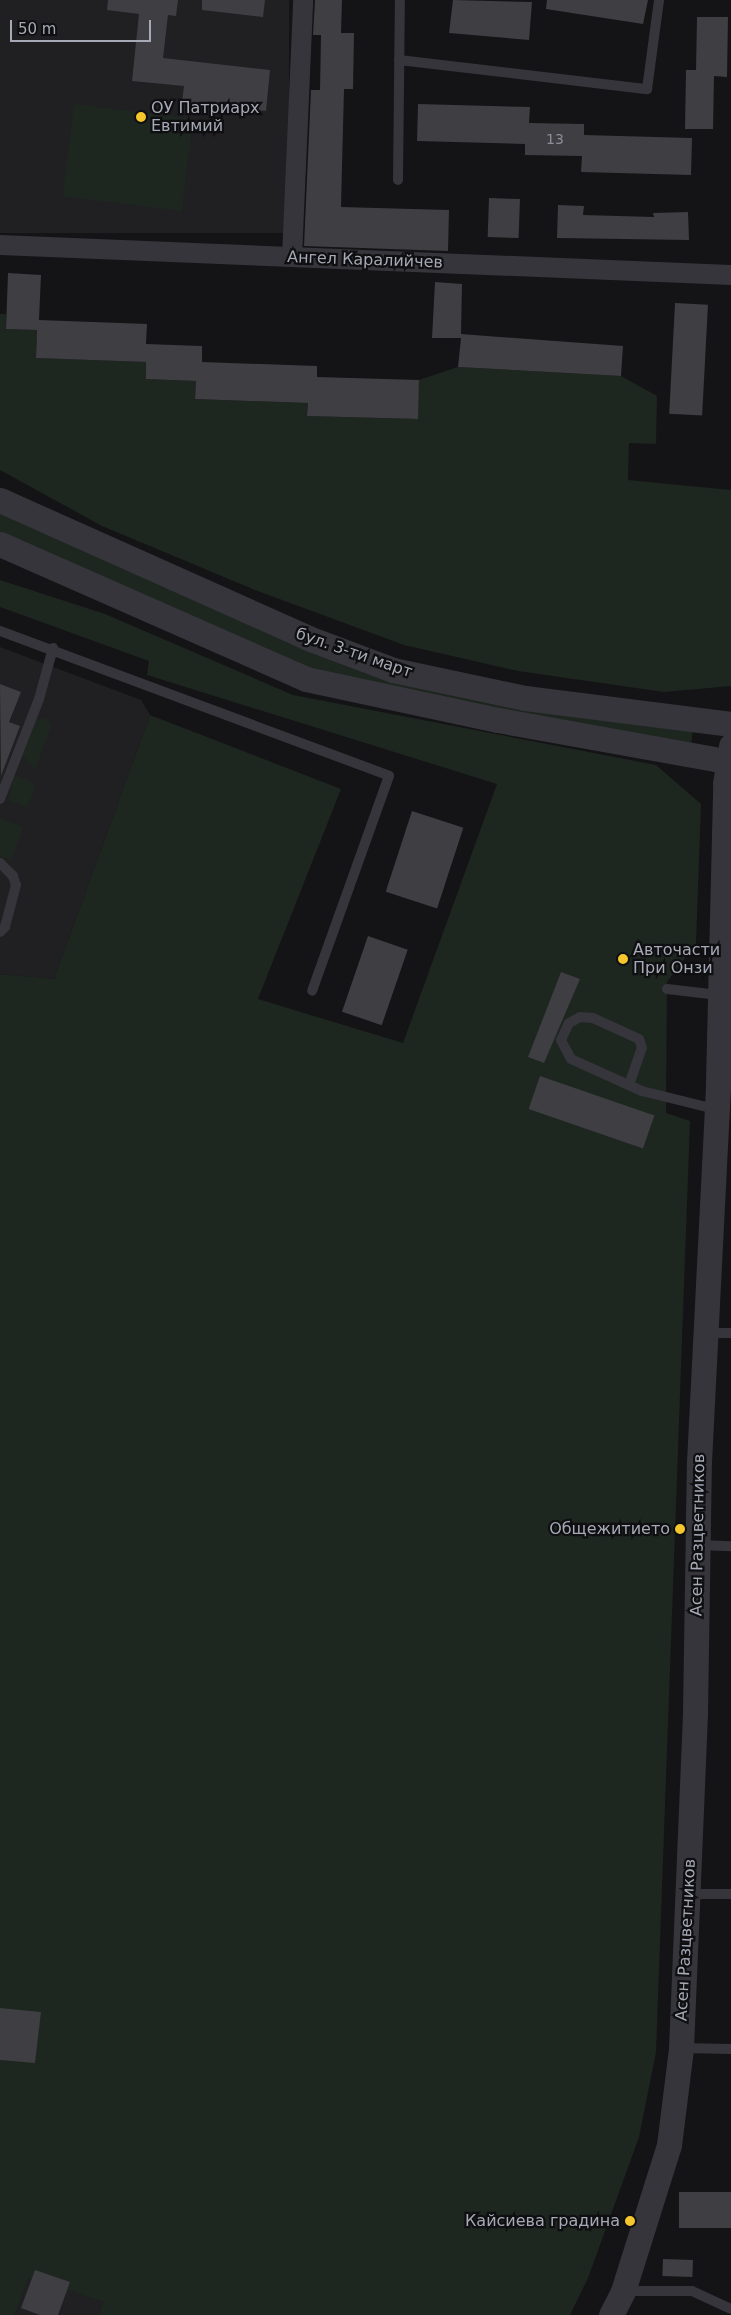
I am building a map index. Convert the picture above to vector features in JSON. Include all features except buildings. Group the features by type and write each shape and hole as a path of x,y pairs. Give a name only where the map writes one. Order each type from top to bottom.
{"street":[{"path":"292,257 303,0"},
{"name":"Ангел Каралийчев","path":"0,245 731,275"},
{"name":"бул. 3-ти март","path":"0,500 308,638 393,670 525,698 731,724"},
{"name":"бул. 3-ти март","path":"0,544 306,679 498,720 729,756"},
{"name":"Асен Разцветников","path":"611,2315 623,2291 669,2145 681,2048 689,1894 698,1545 719,1333 720,995 729,756"}],"lane":[{"path":"398,180 400,0"},
{"path":"399,60 647,89 658,0"},
{"path":"0,631 53,648 389,776 312,991"},
{"path":"0,799 39,699 53,648"},
{"path":"0,863 13,876 16,885 0,932"},
{"path":"667,989 720,995"},
{"path":"629,1086 642,1048 640,1039 593,1018 580,1017 569,1023 562,1040 571,1059 629,1086 666,1100 721,1116"},
{"path":"698,1545 731,1546"},
{"path":"689,1894 731,1894"},
{"path":"681,2048 731,2049"},
{"path":"623,2291 692,2291 731,2309"}],"shaded area":[{"name":"ОУ Патриарх Евтимий","path":"0,0 289,0 289,233 0,233"},
{"path":"74,104 193,119 182,211 63,196"},
{"path":"0,314 6,314 6,329 37,330 36,358 146,362 146,379 196,381 195,399 308,403 307,416 417,419 419,380 458,367 621,376 657,396 656,444 629,443 628,480 731,490 731,686 664,692 518,671 404,645 255,590 102,526 0,470"},
{"path":"0,500 393,670 694,719 690,756 306,679 0,544"},
{"path":"0,580 105,614 293,695 656,765 701,804 696,943 667,982 666,1113 690,1121 656,2052 639,2137 588,2278 570,2315 99,2315 103,2302 29,2277 15,2315 0,2315 0,974 54,979 150,715 341,789 258,999 403,1043 497,784 147,675 149,661 0,607"},
{"path":"0,647 141,700 150,715 54,979 0,974"},
{"path":"44,718 52,724 35,770 20,753 33,721"},
{"path":"14,775 32,782 35,789 27,807 8,800"},
{"path":"0,818 23,827 11,860 0,857"},
{"path":"29,2276 103,2302 99,2315 15,2315"}],"place":[{"name":"ОУ Патриарх Евтимий","path":"141,117"},
{"name":"Авточасти При Онзи","path":"623,959"},
{"name":"Общежитието","path":"680,1529"},
{"name":"Кайсиева градина","path":"630,2221"}]}
